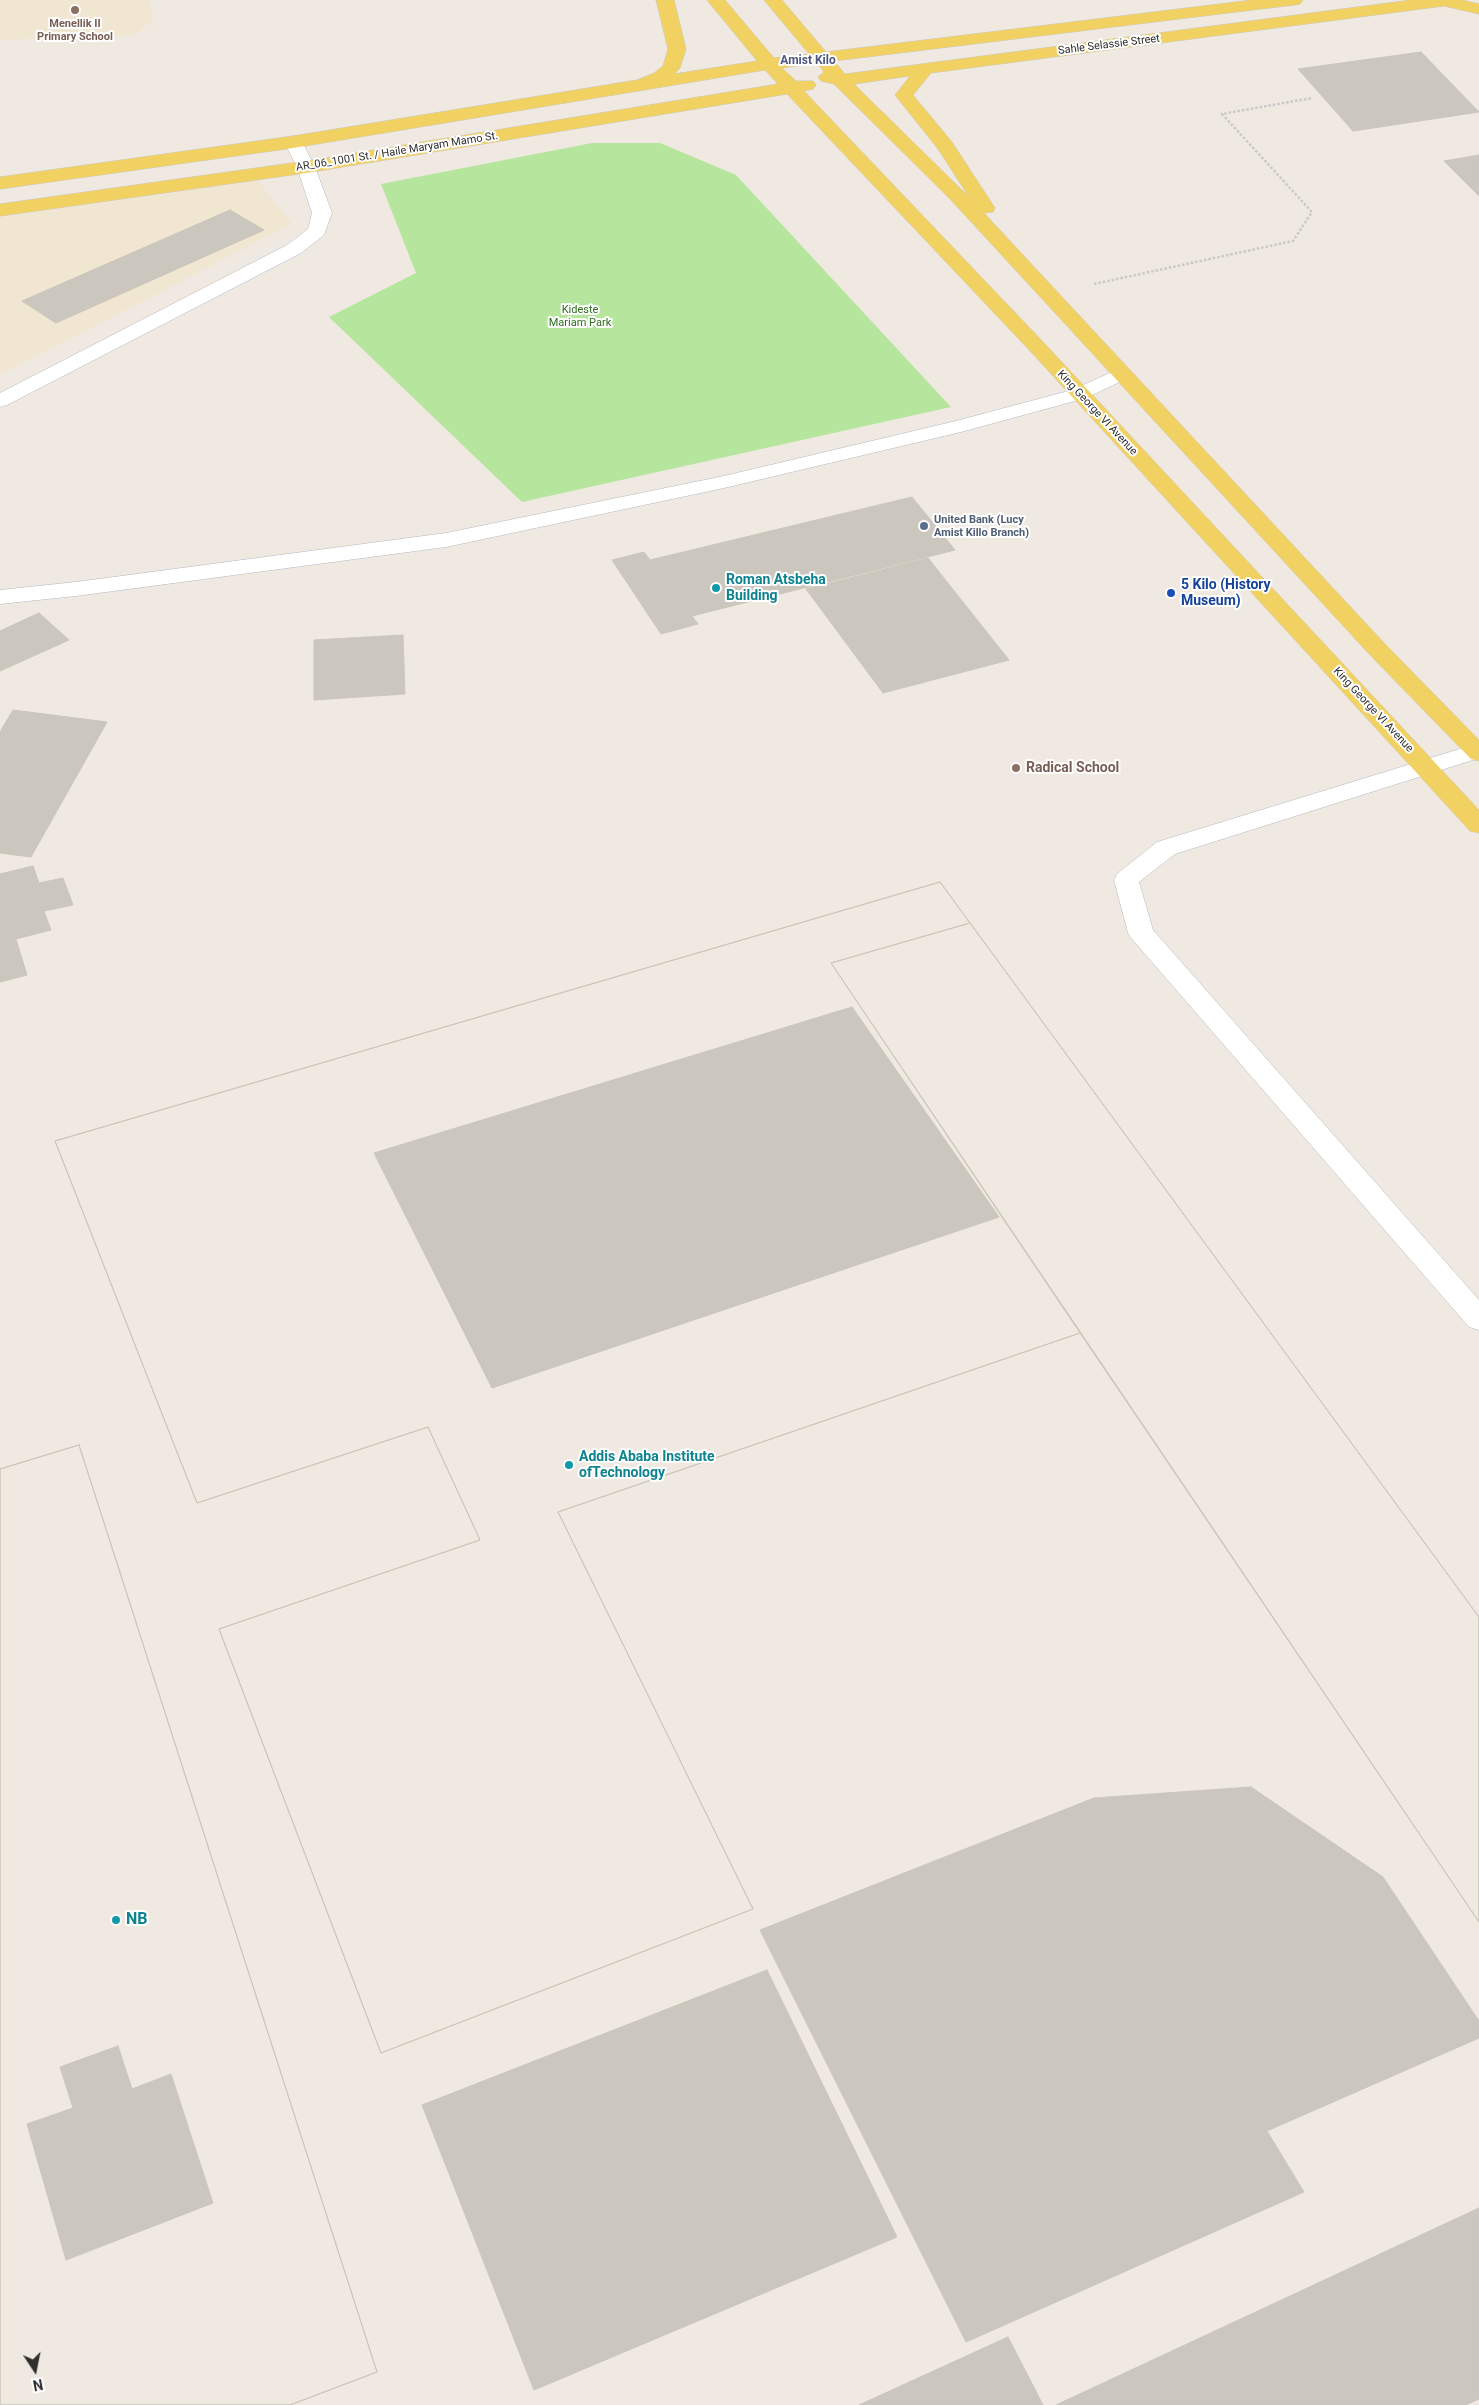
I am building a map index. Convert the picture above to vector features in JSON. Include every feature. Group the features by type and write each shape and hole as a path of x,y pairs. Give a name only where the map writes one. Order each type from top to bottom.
{"main road":[{"path":"628,88 660,77 672,68 677,49 665,0"},
{"name":"King George VI Avenue","path":"716,0 769,64 1079,394 1479,826"},
{"path":"773,0 840,80 957,195 1378,650 1478,752"},
{"path":"0,183 293,142 769,64 1294,0"},
{"name":"Sahle Selassie Street","path":"769,64 840,80 1445,1 1479,9"},
{"path":"925,69 904,95 945,146 1033,278"},
{"name":"AR_06_1001 St. / Haile Maryam Mamo St.","path":"0,210 306,167 840,80"}],"street":[{"path":"0,401 294,249 317,231 322,213 306,167 293,142"},
{"path":"0,597 76,589 446,540 724,482 961,426 1079,394 1121,374"},
{"path":"1478,752 1166,848 1126,880 1142,933 1479,1319"}],"path":[{"path":"1047,294 1293,241 1312,212 1222,114 1312,98"}],"shaded area":[{"name":"Menellik II Primary School","path":"0,0 150,0 152,21 135,35 0,40"},
{"path":"253,175 292,224 0,375 0,210"}],"green space":[{"name":"Kideste Mariam Park","path":"592,143 660,143 736,175 951,407 522,502 329,317 416,273 381,184"}],"building":[{"path":"1421,52 1479,112 1353,131 1298,69"},
{"path":"1479,155 1479,196 1444,161"},
{"path":"230,210 264,230 56,323 22,301"},
{"name":"Roman Atsbeha Building","path":"912,497 955,550 692,616 698,624 661,634 612,560 644,552 650,560"},
{"path":"928,558 1009,660 883,693 806,589"},
{"path":"39,613 69,640 0,671 0,631"},
{"path":"403,635 405,694 314,700 314,640"},
{"path":"13,710 107,722 31,857 0,853 0,732"},
{"path":"33,866 39,883 63,878 73,905 44,911 51,930 16,939 27,975 0,982 0,874"},
{"path":"940,882 970,923 831,963 1080,1333 558,1512 753,1909 381,2053 219,1629 480,1540 428,1427 197,1503 55,1141","holes":["852,1007 999,1217 492,1388 374,1153"]},
{"name":"Addis Ababa Institute ofTechnology","path":"940,882 1479,1617 1479,1922 1080,1333 558,1512 753,1909 381,2053 219,1629 480,1540 428,1427 197,1503 55,1141"},
{"path":"970,923 1479,1617 1479,1922 831,963"},
{"name":"NB","path":"79,1445 377,2372 290,2405 0,2405 0,1469","holes":["118,2046 132,2089 171,2074 213,2203 66,2260 27,2124 73,2108 60,2067"]},
{"name":"NB","path":"79,1445 377,2372 290,2405 0,2405 0,1469"},
{"path":"1251,1787 1383,1877 1479,2021 1479,2038 1267,2131 1304,2192 966,2342 760,1930 1094,1798"},
{"path":"767,1970 897,2237 534,2390 422,2105"},
{"path":"1479,2208 1479,2399 1466,2405 1056,2405"},
{"path":"1008,2337 1043,2405 859,2405"}],"place":[{"name":"Menellik II Primary School","path":"75,10"},
{"name":"United Bank (Lucy Amist Killo Branch)","path":"924,526"},
{"name":"Roman Atsbeha Building","path":"716,588"},
{"name":"5 Kilo (History Museum)","path":"1171,593"},
{"name":"Radical School","path":"1016,768"},
{"name":"Addis Ababa Institute ofTechnology","path":"569,1465"},
{"name":"NB","path":"116,1920"}],"district":[{"name":"Amist Kilo","path":"808,61"}]}
